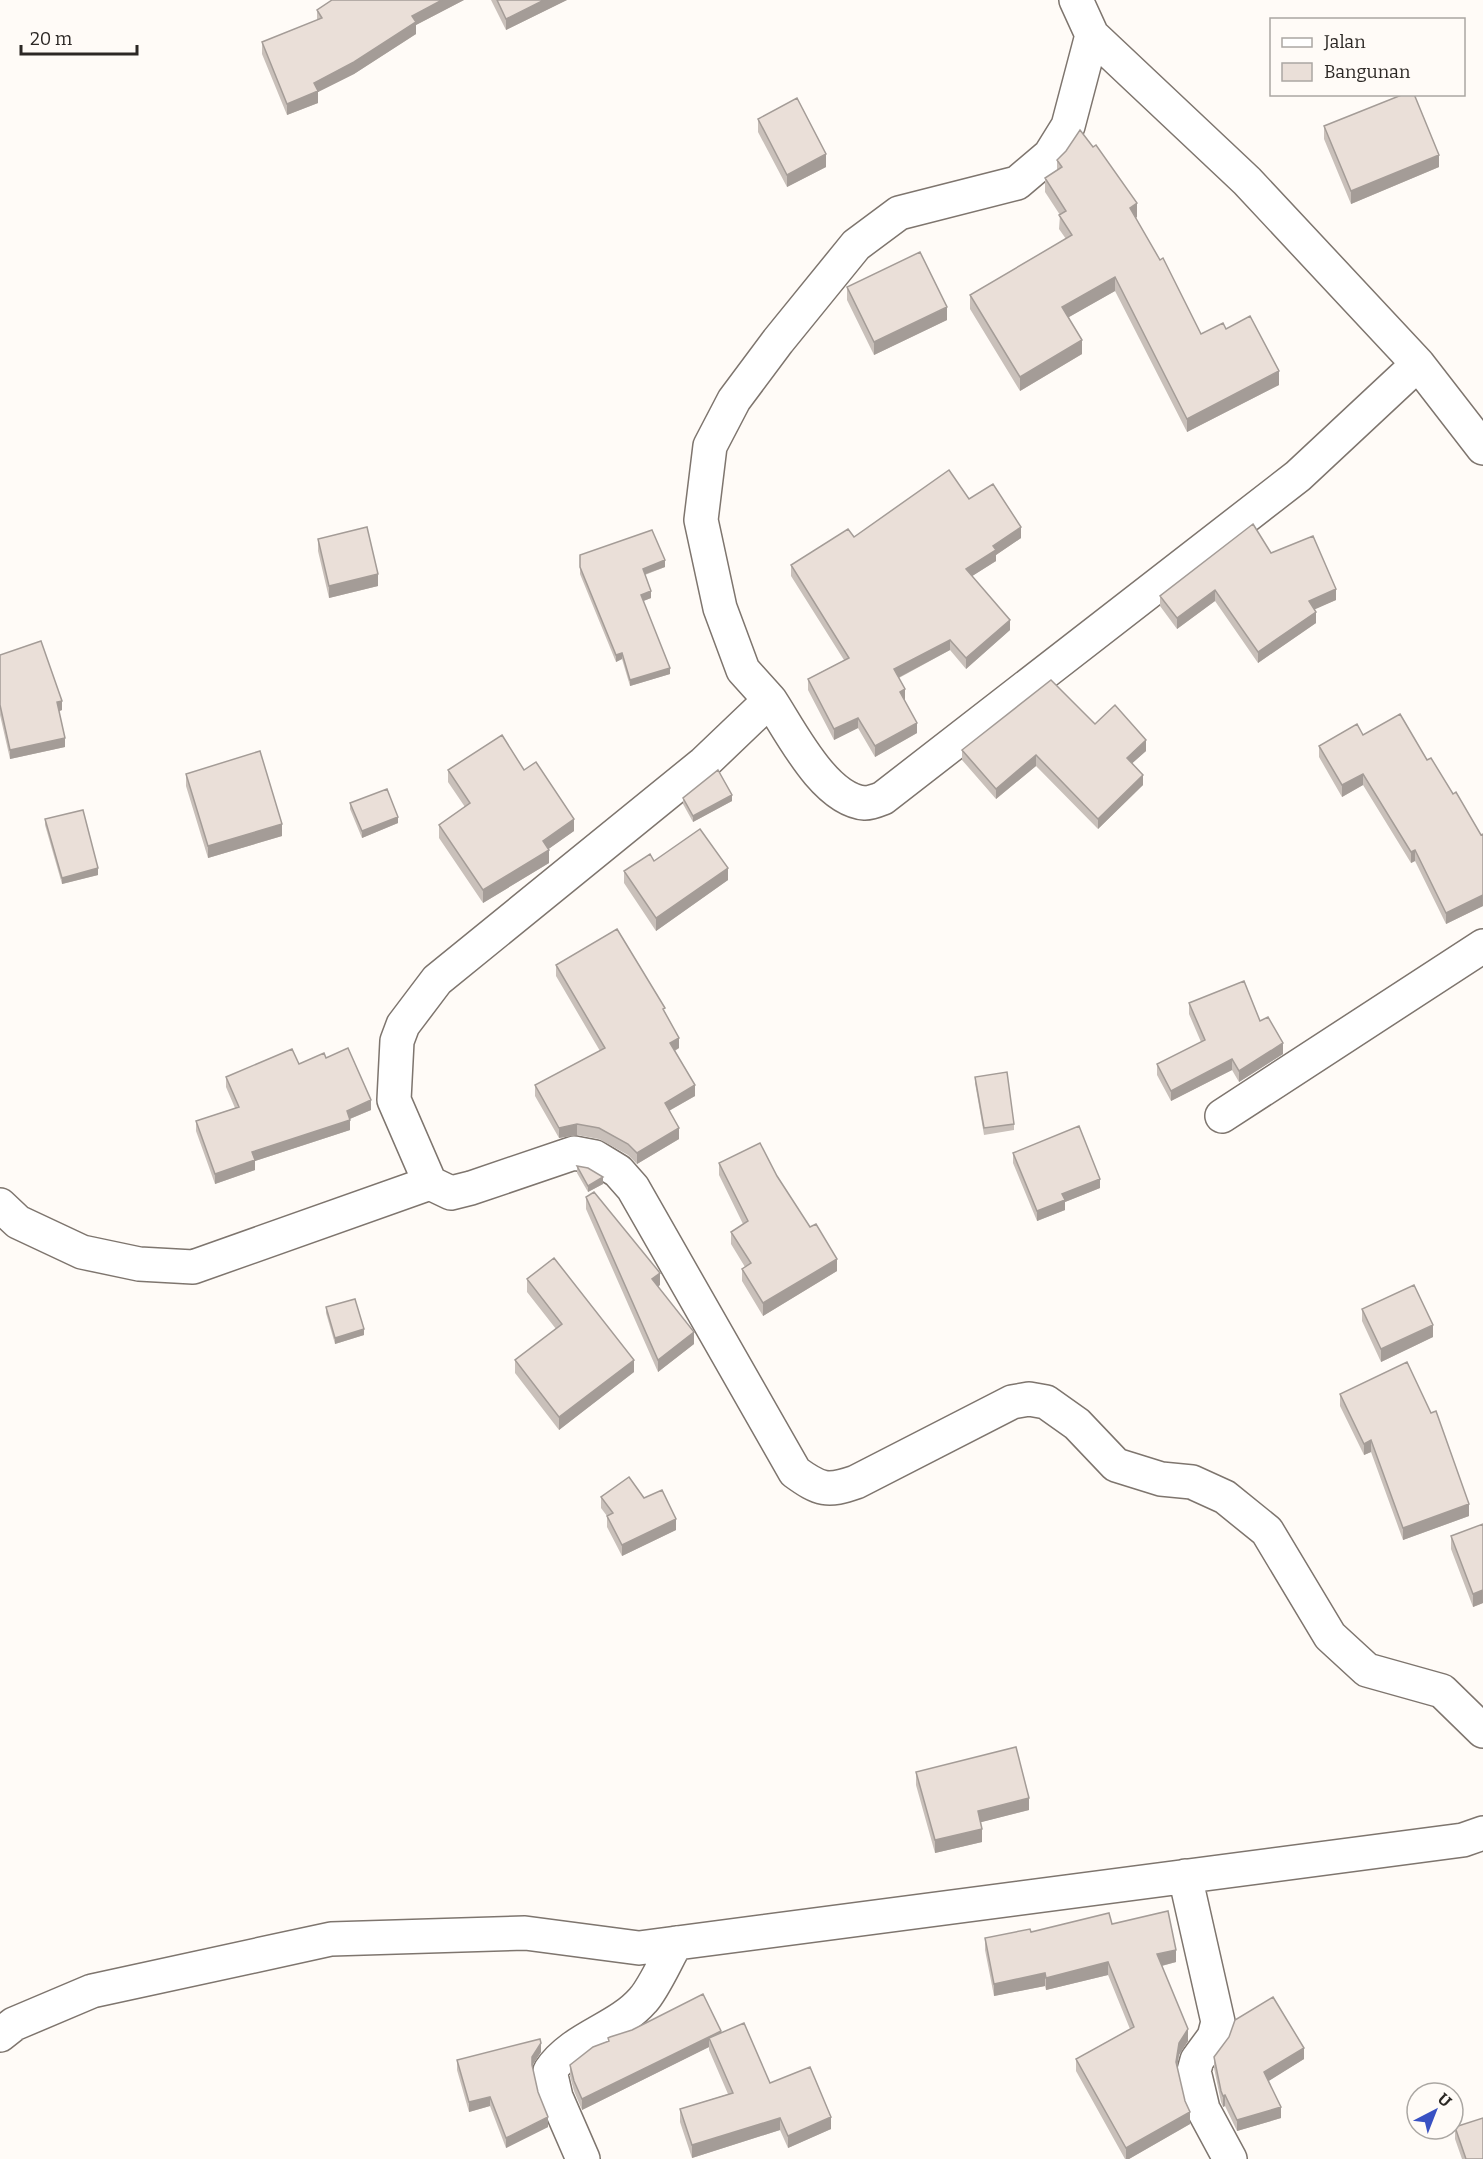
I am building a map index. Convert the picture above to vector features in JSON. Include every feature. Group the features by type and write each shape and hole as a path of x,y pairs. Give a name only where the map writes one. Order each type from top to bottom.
{"street":[{"path":"1076,0 1092,35 1246,181 1418,364 1483,448"},
{"path":"1092,35 1068,126 1050,155 1017,183 899,213 856,245 784,332 734,400 710,446 701,520 720,608 743,670 770,700 818,773 841,794 866,803 883,798 1298,476 1418,364"},
{"path":"770,700 705,763 437,980 403,1024 397,1041 394,1100 430,1183 451,1193 574,1153 595,1157 618,1171 633,1188 795,1473 814,1486 836,1489 856,1482 1012,1402 1029,1399 1046,1402 1077,1424 1116,1465 1161,1479 1192,1482 1225,1497 1267,1531 1330,1636 1367,1670 1442,1691 1483,1731"},
{"path":"1222,1116 1483,946"},
{"path":"0,1205 18,1222 82,1252 139,1264 193,1267 430,1183"},
{"path":"0,2035 14,2024 92,1990 331,1939 525,1932 639,1948 1463,1840 1483,1833"},
{"path":"1185,1876 1218,2022 1214,2037 1197,2060 1194,2071 1203,2109 1230,2159"},
{"path":"583,2159 556,2097 550,2071 560,2057 644,2000 676,1942"}],"building":[{"path":"332,0 442,0 412,16 416,22 354,62 314,83 318,91 287,104 262,42 322,18 317,10"},
{"path":"497,0 544,0 506,19"},
{"path":"1399,96 1415,96 1439,155 1351,191 1324,126"},
{"path":"797,98 826,154 787,175 758,119"},
{"path":"1080,130 1093,147 1096,145 1137,203 1130,208 1160,260 1163,258 1201,334 1223,323 1226,329 1250,316 1279,371 1187,419 1115,277 1062,307 1082,340 1020,377 970,295 1072,235 1059,215 1066,211 1045,178 1062,167 1057,160"},
{"path":"920,252 947,307 874,342 847,287"},
{"path":"949,470 969,499 993,484 1021,527 993,546 996,550 966,569 1010,620 966,658 950,640 894,669 905,689 900,692 917,723 875,746 858,718 834,729 808,679 849,658 791,565 848,529 854,537"},
{"path":"1253,524 1271,553 1313,536 1336,589 1309,601 1316,612 1258,652 1215,590 1177,618 1160,596"},
{"path":"367,527 378,574 329,586 318,539"},
{"path":"652,530 665,560 643,569 651,591 641,595 670,668 630,680 622,653 616,655 580,567 580,555"},
{"path":"41,641 62,701 57,702 65,738 10,750 0,705 0,655"},
{"path":"1051,680 1095,724 1115,705 1146,740 1127,758 1143,775 1098,819 1036,755 996,789 962,750"},
{"path":"1400,714 1427,760 1431,758 1453,794 1456,792 1481,835 1483,834 1483,895 1446,913 1415,850 1411,852 1363,774 1342,785 1319,746 1357,724 1363,735"},
{"path":"502,735 524,770 536,762 574,819 543,841 549,850 483,890 439,825 470,803 448,770"},
{"path":"260,751 282,824 208,846 186,774"},
{"path":"718,770 732,795 693,816 683,798"},
{"path":"387,789 398,817 362,831 350,803"},
{"path":"83,810 98,868 62,878 45,819"},
{"path":"700,829 728,868 656,918 624,871 650,854 654,861"},
{"path":"617,929 665,1008 663,1009 679,1038 670,1043 695,1085 665,1103 679,1128 637,1153 628,1144 599,1128 577,1124 559,1128 535,1085 605,1048 556,965"},
{"path":"1244,981 1260,1021 1268,1017 1283,1043 1239,1071 1232,1059 1171,1091 1157,1064 1205,1040 1189,1003"},
{"path":"348,1048 371,1100 347,1111 350,1120 252,1152 255,1160 215,1174 196,1121 239,1107 226,1077 292,1049 299,1064 324,1053 326,1058"},
{"path":"1007,1072 1014,1124 984,1128 975,1077"},
{"path":"1079,1126 1100,1179 1062,1194 1065,1200 1037,1211 1013,1153"},
{"path":"760,1143 777,1176 810,1227 816,1224 837,1259 763,1303 742,1269 751,1263 731,1232 748,1221 719,1163"},
{"path":"577,1166 588,1168 603,1177 588,1186"},
{"path":"594,1192 660,1273 652,1279 694,1332 658,1360 586,1197"},
{"path":"554,1258 634,1360 559,1417 515,1360 562,1324 527,1279"},
{"path":"1414,1285 1433,1325 1381,1349 1362,1309"},
{"path":"355,1299 364,1329 335,1338 326,1307"},
{"path":"1407,1362 1431,1413 1436,1411 1469,1504 1403,1528 1371,1440 1364,1444 1340,1394"},
{"path":"629,1477 644,1498 662,1490 676,1519 622,1545 607,1516 613,1513 601,1497"},
{"path":"1483,1524 1483,1590 1473,1594 1451,1536"},
{"path":"1016,1747 1029,1798 978,1811 982,1829 935,1840 916,1772"},
{"path":"1168,1911 1176,1950 1157,1954 1188,2029 1179,2043 1176,2062 1185,2101 1190,2112 1126,2148 1076,2059 1134,2027 1108,1962 1046,1978 1045,1973 994,1984 985,1938 1030,1929 1031,1932 1109,1913 1112,1924"},
{"path":"703,1994 721,2031 582,2099 570,2065 593,2047 609,2041 608,2038 632,2030"},
{"path":"1273,1997 1304,2048 1264,2072 1281,2107 1237,2120 1221,2091 1214,2057 1229,2037 1235,2020"},
{"path":"744,2023 770,2083 810,2067 831,2117 788,2136 780,2118 692,2145 680,2109 733,2093 709,2038"},
{"path":"540,2039 541,2043 532,2057 532,2065 538,2092 548,2117 506,2138 490,2097 469,2102 457,2060"},
{"path":"1483,2118 1483,2159 1466,2159 1460,2141 1465,2141 1465,2124"}]}
